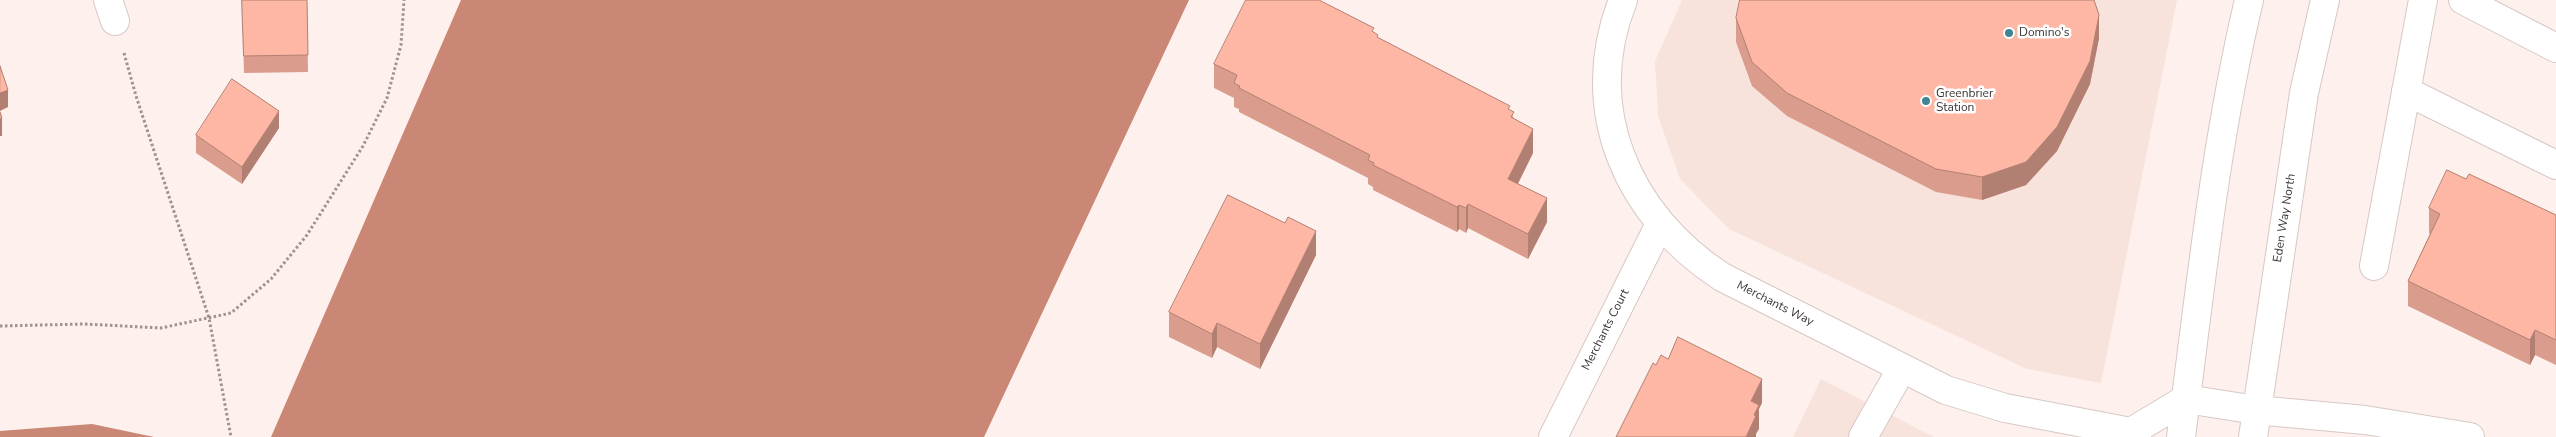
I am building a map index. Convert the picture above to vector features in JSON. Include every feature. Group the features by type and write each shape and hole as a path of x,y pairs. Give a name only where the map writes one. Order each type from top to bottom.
{"street":[{"name":"Merchants Way","path":"1623,0 1613,24 1608,61 1608,106 1612,132 1632,184 1660,224 1698,262 1722,277 1946,390 2005,408 2134,434 2186,399"},
{"path":"2181,437 2232,71 2249,0"},
{"name":"Eden Way North","path":"2253,437 2304,93 2326,0"},
{"path":"2374,266 2422,0"},
{"path":"2463,0 2556,48"},
{"path":"2406,91 2556,165"},
{"name":"Merchants Court","path":"1553,437 1660,224"},
{"path":"1864,437 1902,368"},
{"path":"2186,399 2256,410 2365,420 2470,437"}],"path":[{"path":"0,326 84,324 161,328 231,313 271,279 307,235 334,195 387,98 401,44 404,0"},
{"path":"112,11 136,96 209,318 231,437"}],"shaded area":[{"path":"461,0 1189,0 984,437 271,437"},
{"path":"1682,0 2177,0 2101,383 2027,369 1729,229 1680,179 1658,116 1655,61"},
{"path":"1821,379 1934,437 1793,437"},
{"path":"92,424 154,437 0,437 0,431"}],"building":[{"path":"242,0 307,0 308,55 244,56"},
{"path":"1246,0 1319,0 1374,28 1372,31 1378,35 1377,37 1510,106 1508,109 1514,112 1511,117 1533,129 1508,179 1547,198 1528,234 1468,204 1466,208 1459,205 1457,207 1373,165 1374,163 1368,160 1370,155 1239,88 1240,86 1234,83 1237,75 1214,64"},
{"name":"Greenbrier Station","path":"1740,0 2094,0 2099,15 2090,61 2057,127 2026,162 1982,177 1936,169 1787,93 1752,62 1736,18"},
{"path":"0,66 8,90 0,93"},
{"path":"232,79 279,111 242,167 196,135"},
{"path":"2447,170 2466,179 2469,174 2556,215 2556,340 2535,330 2530,340 2408,281 2440,214 2429,208"},
{"path":"1228,195 1285,223 1288,217 1316,231 1260,344 1217,323 1212,334 1169,312"},
{"path":"1678,337 1762,379 1751,401 1759,405 1746,437 1616,437 1653,363 1656,365 1661,355 1668,359"}],"place":[{"name":"Domino's","path":"2009,33"},
{"name":"Greenbrier Station","path":"1926,101"}]}
